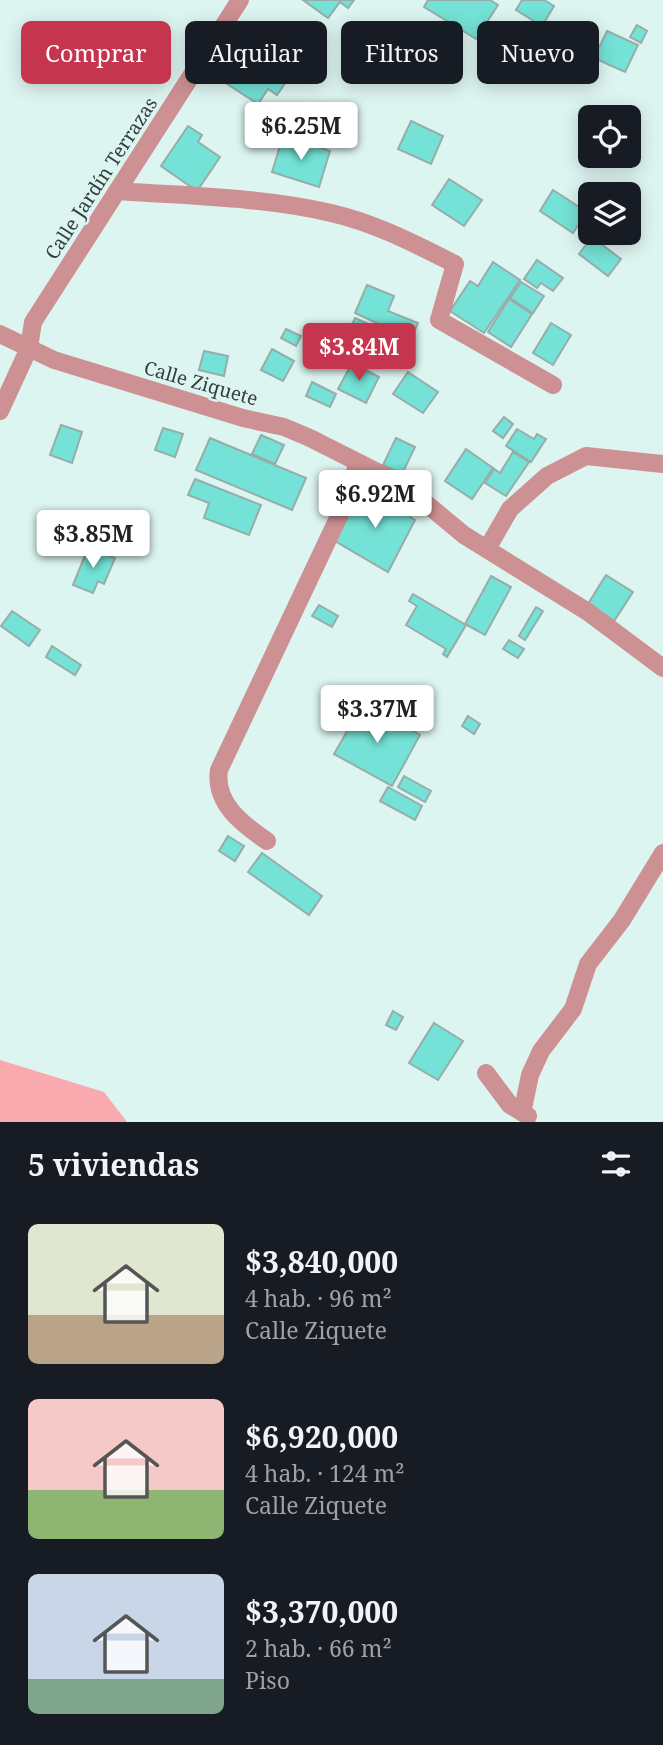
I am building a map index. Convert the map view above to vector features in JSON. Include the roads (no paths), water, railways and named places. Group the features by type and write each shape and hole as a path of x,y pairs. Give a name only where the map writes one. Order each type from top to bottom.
{"street":[{"name":"Calle Jardín Terrazas","path":"0,411 29,348 33,322 240,0"},
{"path":"117,191 257,202 307,209 332,213 395,233 455,264 439,320 553,385"},
{"name":"Calle Ziquete","path":"0,334 54,360 157,393 284,427 405,486 464,535 588,612 663,668"},
{"path":"487,549 510,509 547,476 586,456 663,464"},
{"path":"267,841 229,809 217,784 219,770 349,495 357,464"},
{"path":"486,1073 505,1100 523,1112 530,1075 541,1051 573,1009 589,964 622,920 663,853"}]}
